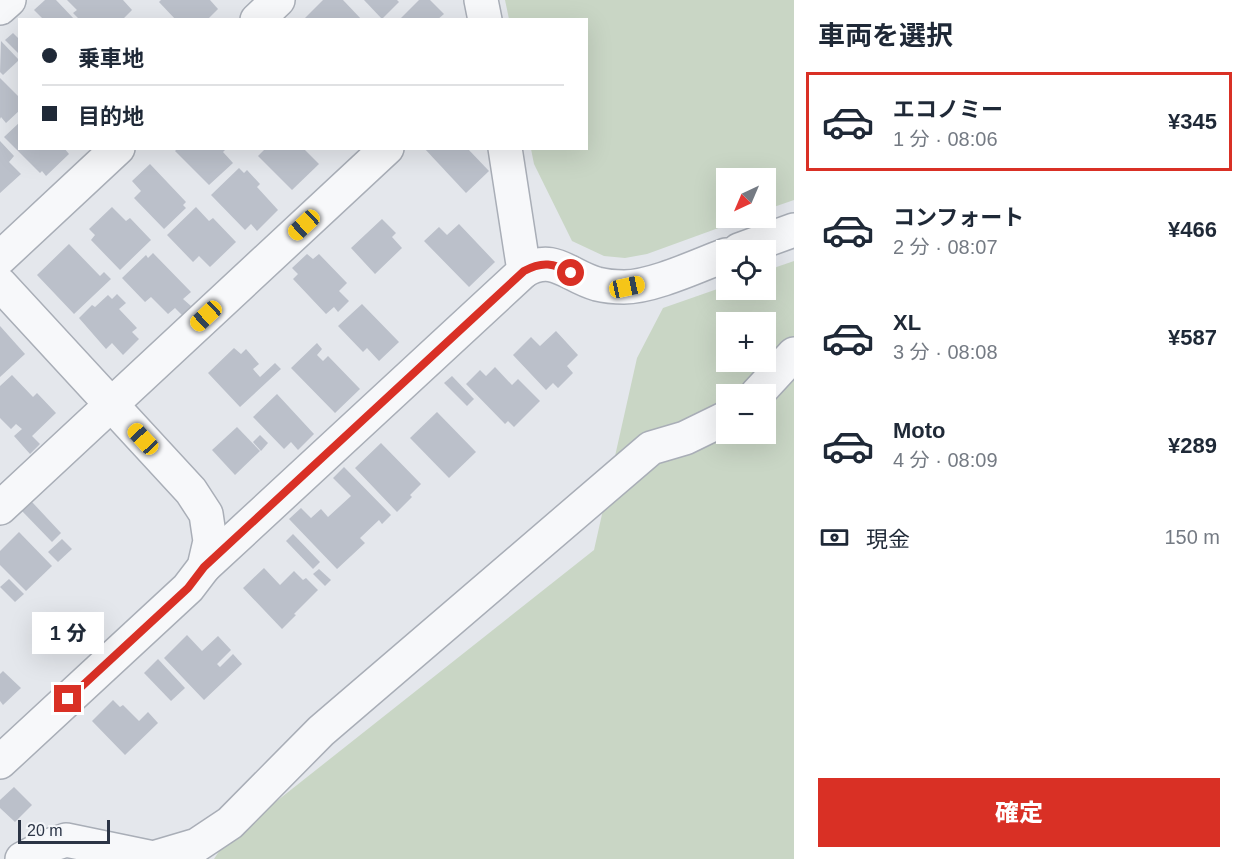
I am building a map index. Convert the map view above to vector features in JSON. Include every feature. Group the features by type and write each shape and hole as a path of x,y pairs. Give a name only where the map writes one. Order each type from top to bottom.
{"street":[{"path":"0,8 9,0"},
{"path":"259,18 278,0"},
{"path":"482,0 484,18"},
{"path":"0,258 116,150"},
{"path":"0,508 385,150"},
{"path":"505,150 524,271"},
{"path":"766,240 794,230"},
{"path":"0,762 188,588 204,567 524,271 535,264 548,263 598,285 627,287 656,281 716,259"},
{"path":"0,284 192,491 206,514 210,541 204,567"},
{"path":"766,384 794,354"},
{"path":"22,859 45,847 66,840 153,858 197,845 230,823 321,731 651,448 685,438 716,423"}],"green space":[{"path":"505,0 794,0 794,200 776,206 776,168 716,168 716,228 718,228 647,254 625,258 604,256 572,241 534,164 531,150 588,150 588,18 509,18"},
{"path":"794,261 794,859 214,859 225,842 594,550 637,358 663,308 716,289 716,300 776,300 776,267"}],"building":[{"path":"45,0 56,0 73,18 42,18 34,10"},
{"path":"67,0 123,0 132,10 124,18 78,18 73,13 77,10"},
{"path":"161,0 210,0 218,9 209,18 174,18 159,2"},
{"path":"323,0 343,0 360,18 305,18"},
{"path":"364,0 397,0 399,2 381,18"},
{"path":"419,0 430,0 444,14 439,18 401,18"},
{"path":"13,33 18,38 18,53 5,40"},
{"path":"1,41 18,61 3,75 0,72"},
{"path":"0,78 18,96 18,112 6,123 1,117 0,119"},
{"path":"18,124 18,150 66,150 69,154 46,176 42,171 40,173 4,137"},
{"path":"0,141 14,156 9,162 21,174 0,193"},
{"path":"225,150 223,152 233,163 209,185 175,151"},
{"path":"264,150 305,150 319,164 292,190 258,156"},
{"path":"426,150 469,150 489,171 466,193"},
{"path":"150,164 186,202 183,205 186,208 164,229 134,198 141,191 132,181"},
{"path":"239,168 244,173 247,170 260,184 257,187 278,210 257,231 251,224 245,230 211,195"},
{"path":"112,207 126,221 130,218 151,240 120,270 91,240 95,235 89,229"},
{"path":"196,207 209,221 213,218 236,242 210,267 199,256 193,262 167,235"},
{"path":"382,219 396,233 392,237 402,248 375,274 351,248"},
{"path":"459,224 495,262 469,287 424,241 439,227 447,235"},
{"path":"69,244 100,276 104,272 111,279 74,314 37,275"},
{"path":"153,253 191,292 183,299 191,306 182,315 175,308 168,314 151,297 145,302 122,278 146,255 148,258"},
{"path":"307,254 313,259 319,254 347,283 339,291 349,301 338,312 334,307 326,314 293,279 298,274 292,268"},
{"path":"117,294 126,303 119,309 137,328 132,332 139,339 123,355 112,343 106,349 79,318 92,305 95,307 108,295 112,299"},
{"path":"362,304 399,342 379,361 367,348 363,352 338,326"},
{"path":"0,326 25,354 0,377"},
{"path":"556,331 578,355 567,366 573,373 558,388 553,383 546,390 513,355 531,337 540,346"},
{"path":"317,343 322,349 317,355 323,361 328,356 360,389 335,413 291,368"},
{"path":"234,348 241,354 246,349 259,364 253,369 260,377 275,363 281,369 240,407 208,373"},
{"path":"495,367 512,385 518,379 540,401 514,427 508,421 505,424 466,384 480,370 486,376"},
{"path":"12,375 33,397 37,393 56,413 32,436 40,444 30,454 14,436 22,429 16,424 11,429 0,418 0,386"},
{"path":"452,376 474,399 467,406 444,383"},
{"path":"277,394 314,434 298,450 291,442 284,449 253,417"},
{"path":"437,412 476,452 449,478 410,438"},
{"path":"237,427 260,451 235,475 212,450"},
{"path":"260,435 268,443 261,451 253,442"},
{"path":"381,443 421,484 397,512 355,468"},
{"path":"344,467 391,515 382,524 379,520 360,538 365,543 337,569 289,519 301,508 311,518 321,509 328,517 351,496 333,478"},
{"path":"32,502 61,533 52,542 22,511"},
{"path":"19,532 52,566 26,591 0,565 0,551"},
{"path":"293,534 320,562 313,569 286,541"},
{"path":"62,539 72,549 58,562 48,552"},
{"path":"264,568 280,585 294,571 303,580 306,578 318,590 282,629 243,588"},
{"path":"319,569 331,580 325,586 313,574"},
{"path":"9,579 24,594 15,602 0,587"},
{"path":"187,635 202,651 218,636 231,650 217,664 220,667 233,654 242,664 204,700 164,658"},
{"path":"158,659 185,688 171,701 144,673"},
{"path":"3,671 21,688 3,705 0,701 0,674"},
{"path":"113,700 120,707 123,705 139,721 148,712 158,723 125,755 92,721"},
{"path":"14,787 32,805 15,822 0,808 0,800"}],"route":[{"path":"68,699 188,588 204,567 524,271 535,264 548,263 571,273"}]}
